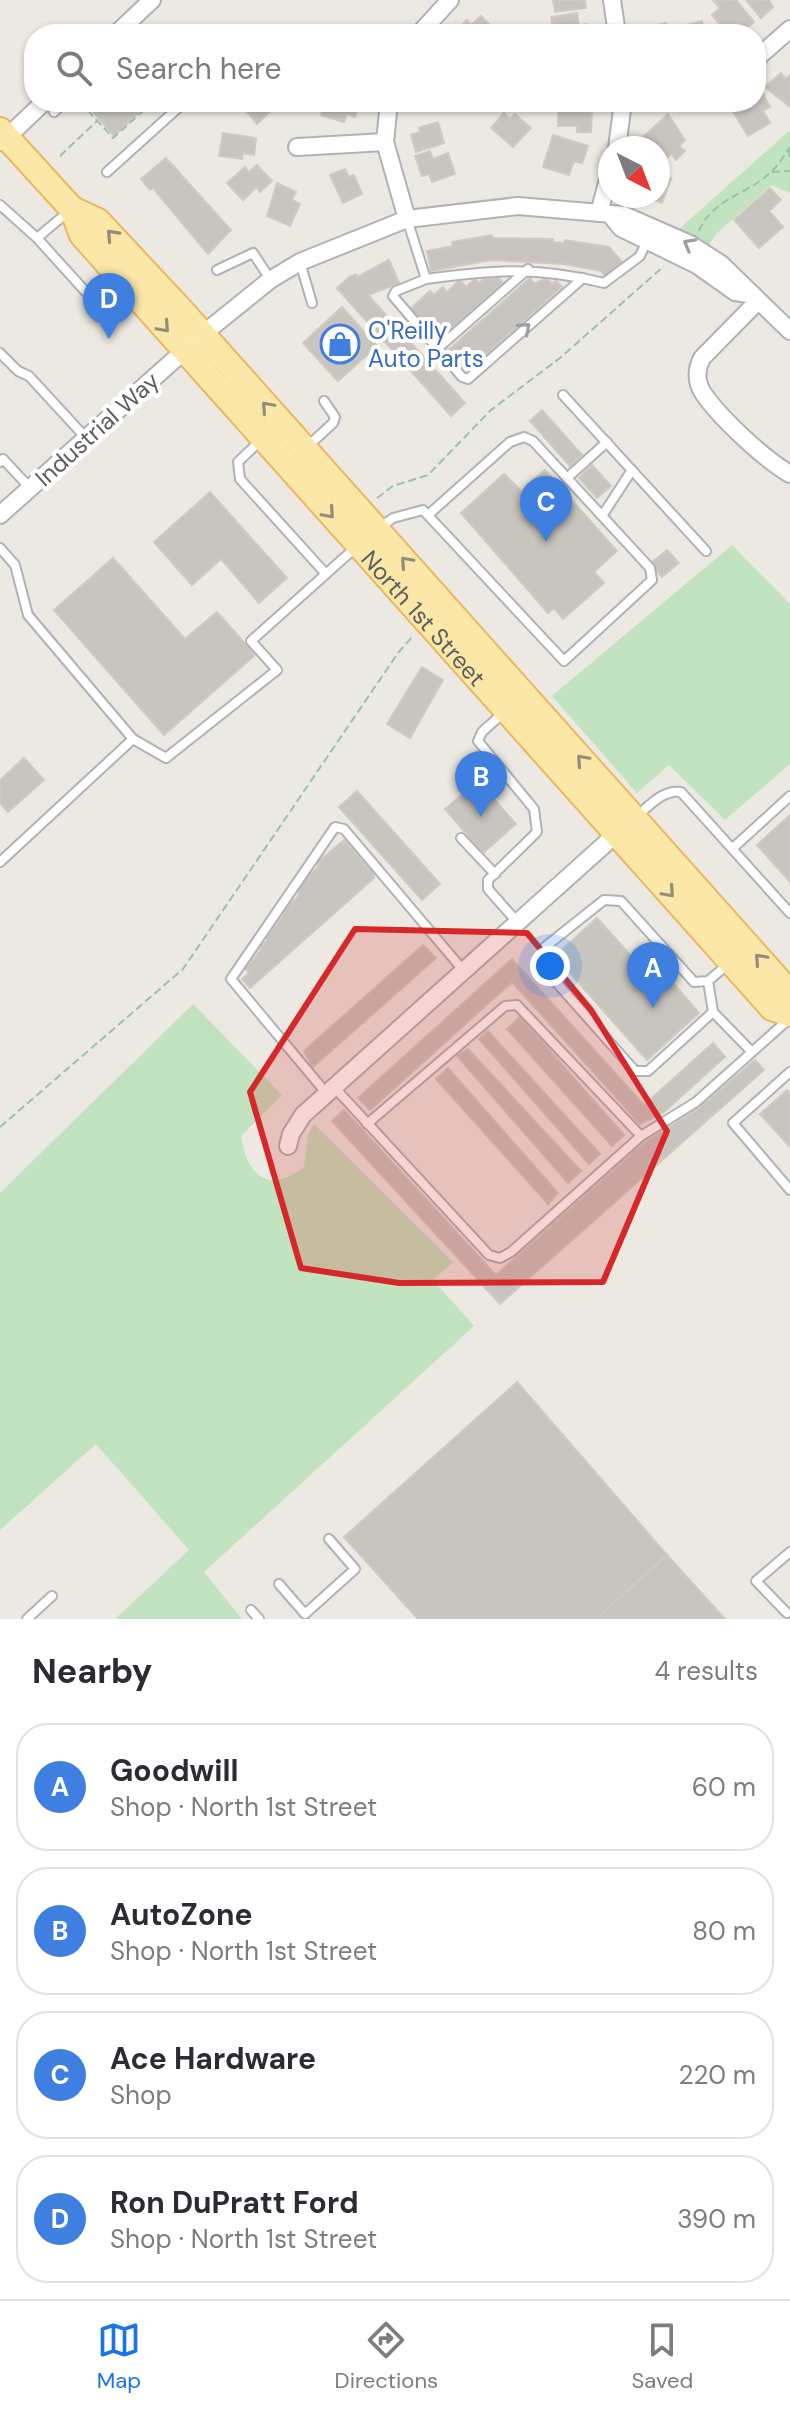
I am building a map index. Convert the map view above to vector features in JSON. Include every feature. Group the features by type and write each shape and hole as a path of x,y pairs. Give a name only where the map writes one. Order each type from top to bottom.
{"main road":[{"name":"North 1st Street","path":"2,137 72,209 82,235 305,449 427,621 507,710 790,993"},
{"name":"North 1st Street","path":"194,342 263,438 368,537 626,826 731,961 772,1008 790,1016"}],"street":[{"path":"127,24 152,0"},
{"path":"428,24 450,0"},
{"path":"612,0 616,24"},
{"path":"766,50 790,29"},
{"path":"2,137 41,112"},
{"path":"388,112 385,142 407,219"},
{"path":"619,136 622,112"},
{"path":"297,147 385,142"},
{"name":"Industrial Way","path":"0,515 194,342 270,280 300,262 407,219 518,206 624,215 690,244 733,274 753,298"},
{"path":"606,208 605,215 621,228 697,265 735,292 753,298 790,331"},
{"path":"753,298 702,358 697,367 698,379 702,393 728,420 790,474"},
{"path":"288,1146 303,1115 626,826"}],"lane":[{"path":"107,172 174,112"},
{"path":"0,205 37,238 94,301"},
{"path":"37,238 72,209"},
{"path":"407,219 426,279"},
{"path":"583,278 468,379 462,377 393,296 396,291 426,279 503,269 529,269 583,278 604,283 640,256 647,239"},
{"path":"217,270 253,253 270,280"},
{"path":"300,262 312,303"},
{"path":"437,349 529,269"},
{"path":"0,353 29,376 86,439"},
{"path":"563,395 706,551"},
{"path":"305,449 333,423 335,417 324,401"},
{"path":"0,548 15,565 28,615 133,739 166,758 277,670 251,641 368,537 412,510 423,510 564,661 652,580 650,568 533,441 524,437 510,442 428,515"},
{"path":"263,438 238,462 240,479 326,574"},
{"path":"567,478 607,442"},
{"path":"0,462 3,459 31,488"},
{"path":"602,516 632,470"},
{"path":"507,710 482,732 478,741 534,809 538,822 531,842 488,880 488,889 518,923"},
{"path":"0,862 133,739"},
{"path":"626,826 662,795 672,790 681,792 790,913"},
{"path":"733,848 790,796"},
{"path":"464,971 340,825 335,827 231,979 330,1090 367,1124 489,1255 500,1258 511,1252 641,1136 696,1102 790,1016"},
{"path":"461,838 495,874"},
{"path":"713,1012 648,1071 635,1071 540,964 545,947 604,900 621,901 694,982 708,981 731,961"},
{"path":"708,981 713,1012 752,1052"},
{"path":"367,1124 505,1006 517,1005 641,1136"},
{"path":"790,1072 733,1123 790,1190"},
{"path":"279,1584 305,1614 355,1569 329,1539"},
{"path":"789,1613 756,1581 790,1552"},
{"path":"27,1619 52,1596"},
{"path":"251,1610 259,1619"}],"path":[{"path":"89,112 113,138 142,112"},
{"path":"60,156 97,121"},
{"path":"790,147 790,159"},
{"path":"696,238 705,217 718,205 772,172 790,147"},
{"path":"772,172 790,171"},
{"path":"373,501 393,486 428,475 491,410 560,358 669,261"},
{"path":"0,1127 183,969 398,653 427,621"}],"highlighted area":[{"path":"355,929 527,933 591,1010 667,1131 603,1282 399,1283 301,1268 250,1092"}],"green space":[{"path":"790,130 790,193 771,185 716,234 709,245 679,229"},
{"path":"732,545 790,604 790,764 725,820 669,765 637,793 552,696"},
{"path":"193,1004 282,1095 241,1136 254,1170 269,1180 291,1175 304,1167 308,1134 314,1124 453,1262 433,1280 474,1326 204,1572 242,1619 115,1619 189,1550 96,1444 0,1530 0,1193"}],"building":[{"path":"553,0 585,0 586,8 555,12"},
{"path":"713,0 736,0 754,22 720,24 712,15 720,8"},
{"path":"746,0 769,0 773,7 761,18"},
{"path":"577,13 579,24 552,24 551,17"},
{"path":"481,16 489,24 472,24"},
{"path":"781,73 786,79 790,75 790,107 766,88"},
{"path":"93,112 139,112 114,136"},
{"path":"247,112 270,112 257,124"},
{"path":"322,112 356,112 355,117 347,114 344,122 321,115"},
{"path":"558,112 592,112 591,132 577,132 577,126 558,126"},
{"path":"733,112 764,112 770,123 748,136"},
{"path":"504,113 510,119 515,114 531,128 513,147 491,128"},
{"path":"668,114 685,140 679,146 685,151 676,160 670,155 670,136 644,136"},
{"path":"438,122 444,143 416,152 411,135 420,132 419,128"},
{"path":"223,133 256,138 254,155 243,153 242,159 219,156"},
{"path":"553,135 588,146 582,163 574,161 569,175 543,167"},
{"path":"430,151 433,159 448,153 455,174 432,182 429,174 422,176 415,156"},
{"path":"166,158 231,230 208,254 153,188 150,190 141,179"},
{"path":"257,165 272,181 260,192 257,187 243,200 227,183 245,167 249,172"},
{"path":"345,169 349,177 354,175 362,194 343,203 330,175"},
{"path":"277,183 296,192 292,200 300,204 290,226 267,216"},
{"path":"770,188 781,200 769,211 783,227 759,248 734,220"},
{"path":"491,235 493,238 553,239 553,242 564,243 565,240 609,247 624,264 607,279 601,271 564,264 491,260 431,271 427,251 453,246 452,242"},
{"path":"389,260 399,283 368,295 465,403 451,416 337,288 349,277 356,274 357,277"},
{"path":"488,275 492,280 497,276 503,283 436,342 408,311 430,291 434,295 443,287 447,292 460,280 466,287 475,279 479,283"},
{"path":"530,278 534,283 547,279 552,284 556,280 562,287 468,370 464,365 460,369 445,353"},
{"name":"O'Reilly Auto Parts","path":"342,307 377,346 338,381 303,343"},
{"path":"542,410 582,455 570,466 530,421"},
{"path":"592,465 611,486 597,498 579,478"},
{"path":"545,470 617,551 594,572 604,583 563,619 554,608 548,613 461,513 504,474 521,491"},
{"path":"210,492 287,578 259,603 221,559 192,585 154,542"},
{"path":"667,550 679,563 662,577 650,564"},
{"path":"113,558 185,639 217,612 255,655 164,735 54,610"},
{"path":"422,667 443,680 410,738 387,724"},
{"path":"24,758 44,780 8,812 0,803 0,780"},
{"path":"478,781 516,824 483,853 445,809"},
{"path":"357,791 440,884 422,900 339,807"},
{"path":"790,815 790,882 757,845"},
{"path":"344,840 374,874 374,878 250,988 242,979 249,973 245,968 268,940 265,938 281,919 286,907 298,897 300,886 319,866 317,863"},
{"path":"597,918 651,978 661,969 699,1013 647,1060 555,956"},
{"path":"423,945 436,958 313,1067 304,1051"},
{"path":"512,959 644,1105 713,1043 725,1057 663,1113 640,1124 512,982 370,1110 358,1098"},
{"path":"520,1017 624,1135 612,1146 507,1029"},
{"path":"488,1031 600,1154 589,1164 479,1039"},
{"path":"468,1049 581,1171 568,1183 457,1056"},
{"path":"755,1060 764,1070 500,1304 332,1121 344,1110 496,1275 645,1142 699,1108"},
{"path":"448,1068 558,1193 548,1204 436,1079"},
{"path":"787,1090 790,1093 790,1147 760,1114"},
{"path":"517,1382 667,1555 596,1619 418,1619 344,1537"},
{"path":"667,1555 725,1619 596,1619"}],"place":[{"name":"Ron DuPratt Ford","path":"109,339"},
{"name":"O'Reilly Auto Parts","path":"340,344"},
{"name":"Ace Hardware","path":"546,542"},
{"name":"AutoZone","path":"481,817"},
{"name":"Goodwill","path":"653,1008"}]}
